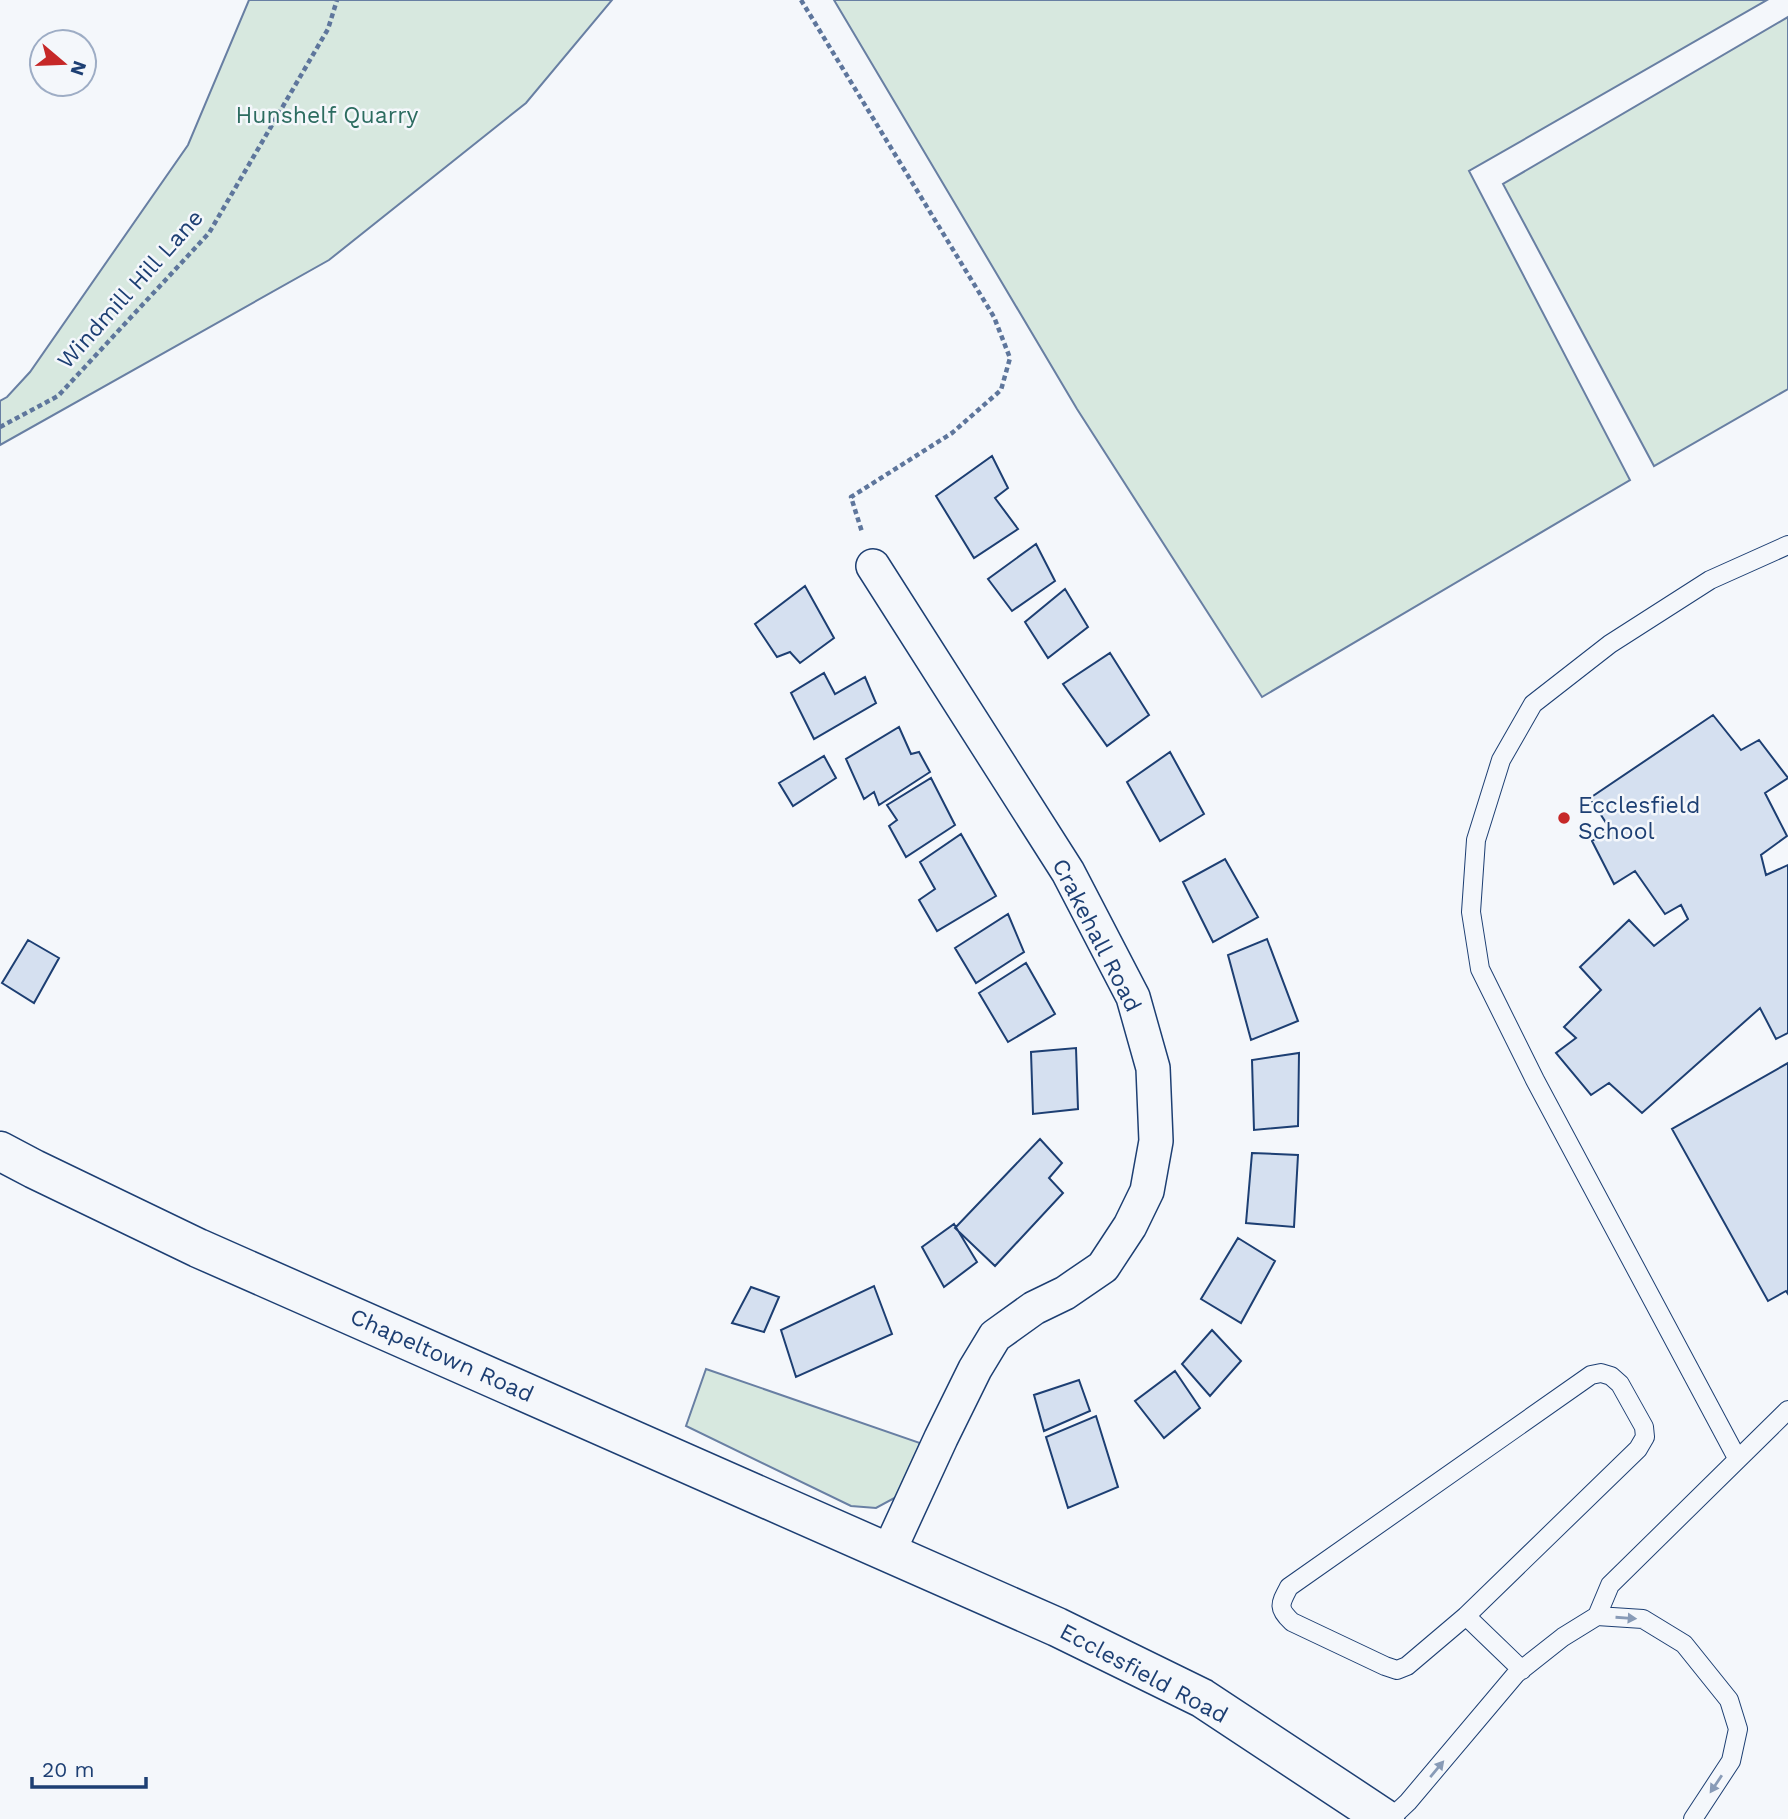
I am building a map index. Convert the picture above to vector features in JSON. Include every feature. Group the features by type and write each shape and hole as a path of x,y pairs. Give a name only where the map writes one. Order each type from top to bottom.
{"main road":[{"name":"Chapeltown Road","path":"0,1150 211,1254 889,1551"},
{"name":"Ecclesfield Road","path":"889,1551 1057,1627 1202,1698 1385,1819"}],"street":[{"name":"Crakehall Road","path":"873,566 1068,872 1133,997 1153,1068 1156,1141 1147,1191 1130,1226 1103,1267 1065,1293 1034,1308 995,1336 975,1369 889,1551"}],"lane":[{"path":"1737,1458 1535,1080 1480,969 1471,912 1476,840 1501,760 1533,704 1610,644 1710,580 1788,545"},
{"path":"1601,1373 1611,1376 1620,1384 1644,1427 1644,1437 1638,1450 1466,1616 1407,1666 1396,1670 1292,1622 1283,1614 1281,1602 1289,1587 1591,1375 1601,1373"},
{"path":"1597,1616 1610,1585 1788,1409"},
{"path":"1466,1616 1522,1670"},
{"path":"1390,1819 1408,1802 1522,1670 1563,1637 1597,1616 1643,1619 1684,1644 1729,1700 1738,1729 1731,1761 1693,1819"}],"path":[{"name":"Windmill Hill Lane","path":"0,427 58,396 209,233 328,29 337,0"},
{"path":"801,0 994,317 1010,358 1001,390 952,433 851,497 873,566"}],"green space":[{"name":"Hunshelf Quarry","path":"249,0 612,0 526,103 329,260 0,445 0,401 30,372 188,145"},
{"path":"834,0 1767,0 1469,171 1630,480 1262,697 1077,409"},
{"path":"1788,17 1788,389 1654,466 1503,184"},
{"path":"706,1369 920,1443 900,1495 876,1508 851,1506 686,1426"}],"building":[{"path":"992,456 1008,488 995,498 1018,529 974,558 936,496"},
{"path":"1036,544 1055,581 1012,611 988,579"},
{"path":"805,586 834,638 800,663 790,652 777,657 755,624"},
{"path":"1065,589 1088,627 1048,658 1025,622"},
{"path":"1110,653 1149,715 1107,746 1063,684"},
{"path":"824,673 835,694 865,677 876,703 814,739 791,693"},
{"path":"1713,715 1741,750 1759,740 1788,778 1765,793 1787,836 1761,855 1766,875 1788,865 1788,1033 1776,1039 1760,1008 1642,1113 1609,1083 1591,1095 1556,1053 1576,1038 1564,1027 1601,990 1580,967 1629,920 1654,946 1688,919 1681,905 1665,914 1635,871 1614,884 1592,841 1610,829 1590,798"},
{"path":"899,727 911,754 919,752 930,772 879,805 874,792 864,799 846,759"},
{"path":"1170,752 1204,814 1160,841 1127,782"},
{"path":"824,756 836,778 793,806 779,783"},
{"path":"931,778 955,825 906,857 889,826 897,820 887,805"},
{"path":"961,834 996,896 937,931 919,900 935,889 920,862"},
{"path":"1225,859 1258,917 1213,942 1183,882"},
{"path":"1008,914 1024,952 976,983 955,948"},
{"path":"1267,939 1298,1021 1251,1040 1228,955"},
{"path":"28,940 59,958 34,1003 2,983"},
{"path":"1026,963 1055,1014 1008,1042 979,993"},
{"path":"1076,1048 1078,1109 1033,1114 1031,1052"},
{"path":"1299,1053 1298,1126 1254,1130 1252,1060"},
{"path":"1788,1063 1788,1294 1786,1291 1768,1301 1672,1129"},
{"path":"1040,1139 1062,1163 1049,1178 1063,1193 995,1266 955,1228"},
{"path":"1252,1153 1298,1155 1294,1227 1246,1223"},
{"path":"954,1224 977,1262 944,1287 922,1247"},
{"path":"1238,1238 1275,1261 1241,1323 1201,1299"},
{"path":"874,1286 892,1334 796,1377 781,1330"},
{"path":"751,1287 779,1297 764,1332 732,1323"},
{"path":"1212,1330 1241,1361 1210,1396 1182,1364"},
{"path":"1175,1371 1200,1408 1164,1438 1135,1401"},
{"path":"1079,1380 1090,1411 1044,1431 1034,1395"},
{"path":"1096,1416 1118,1487 1068,1508 1046,1437"}],"place":[{"name":"Ecclesfield School","path":"1564,818"}]}
